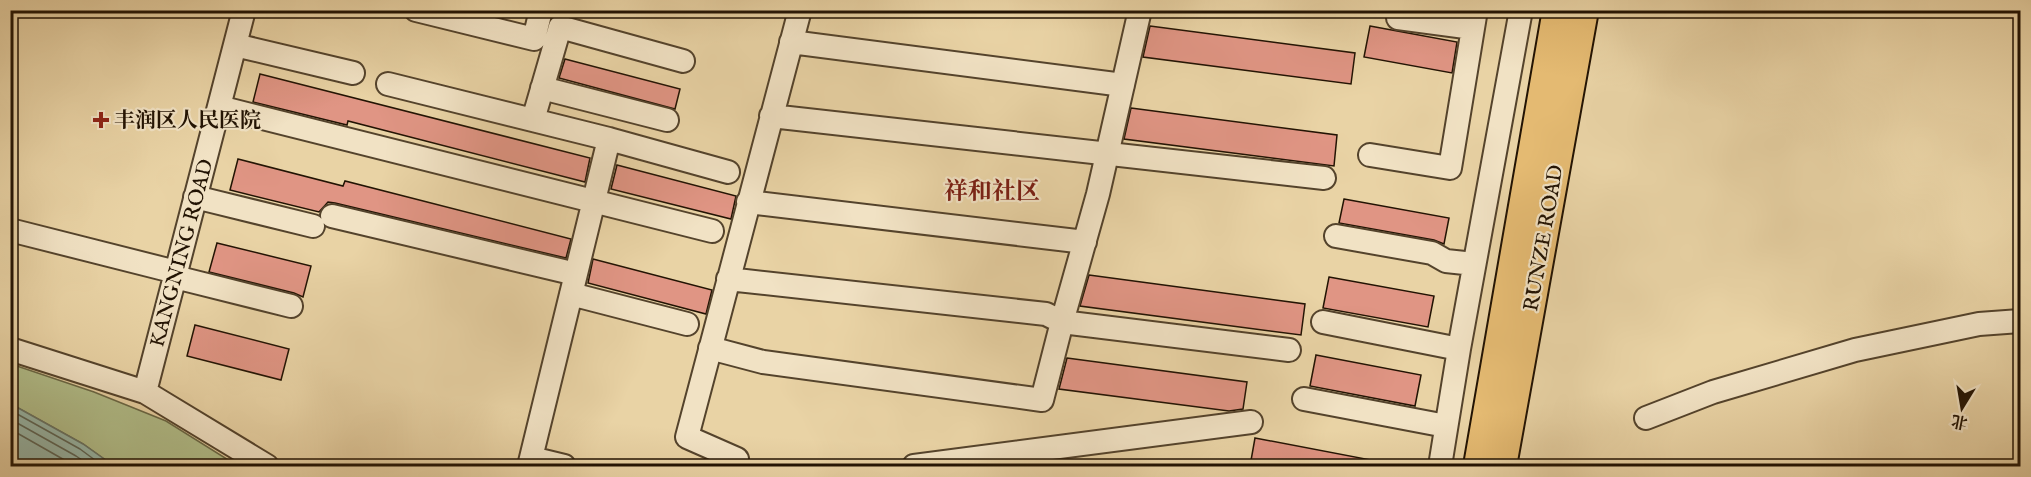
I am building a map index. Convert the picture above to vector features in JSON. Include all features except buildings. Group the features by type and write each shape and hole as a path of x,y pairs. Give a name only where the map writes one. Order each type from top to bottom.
{"main road":[{"name":"RUNZE ROAD","path":"1478,466 1557,10"},
{"name":"RUNZE ROAD","path":"1502,466 1584,10"}],"street":[{"name":"KANGNING ROAD","path":"145,392 244,10"},
{"path":"416,10 534,39 541,10"},
{"path":"737,459 687,437 800,10"},
{"path":"710,348 763,362 1042,400 1107,154 1140,10"},
{"path":"1370,155 1450,168 1475,20 1398,18 1399,10"},
{"path":"1440,466 1474,264 1521,10"},
{"path":"533,120 560,27 683,61"},
{"path":"791,42 1123,85"},
{"path":"235,45 353,73"},
{"path":"388,84 609,139 728,172"},
{"path":"542,88 668,120"},
{"path":"219,107 712,231"},
{"path":"771,116 1324,178"},
{"path":"564,466 530,462 609,139"},
{"path":"195,196 323,221 573,284 687,324"},
{"path":"748,202 1084,242"},
{"path":"10,230 291,306"},
{"path":"1336,236 1432,254 1446,261 1474,264"},
{"path":"728,279 1046,314 1062,322 1289,350"},
{"path":"1646,418 1713,392 1856,350 1979,324 2020,321"},
{"path":"1323,322 1459,349"},
{"path":"10,349 145,392 267,466"},
{"path":"1304,399 1446,426"},
{"path":"914,466 1251,422"}],"green space":[{"path":"11,364 94,392 166,421 238,466 114,466 83,444 11,404"}],"water":[{"path":"11,404 83,444 114,466 11,466"}],"place":[{"name":"丰润区人民医院","path":"101,120"}],"district":[{"name":"祥和社区","path":"992,191"}]}
